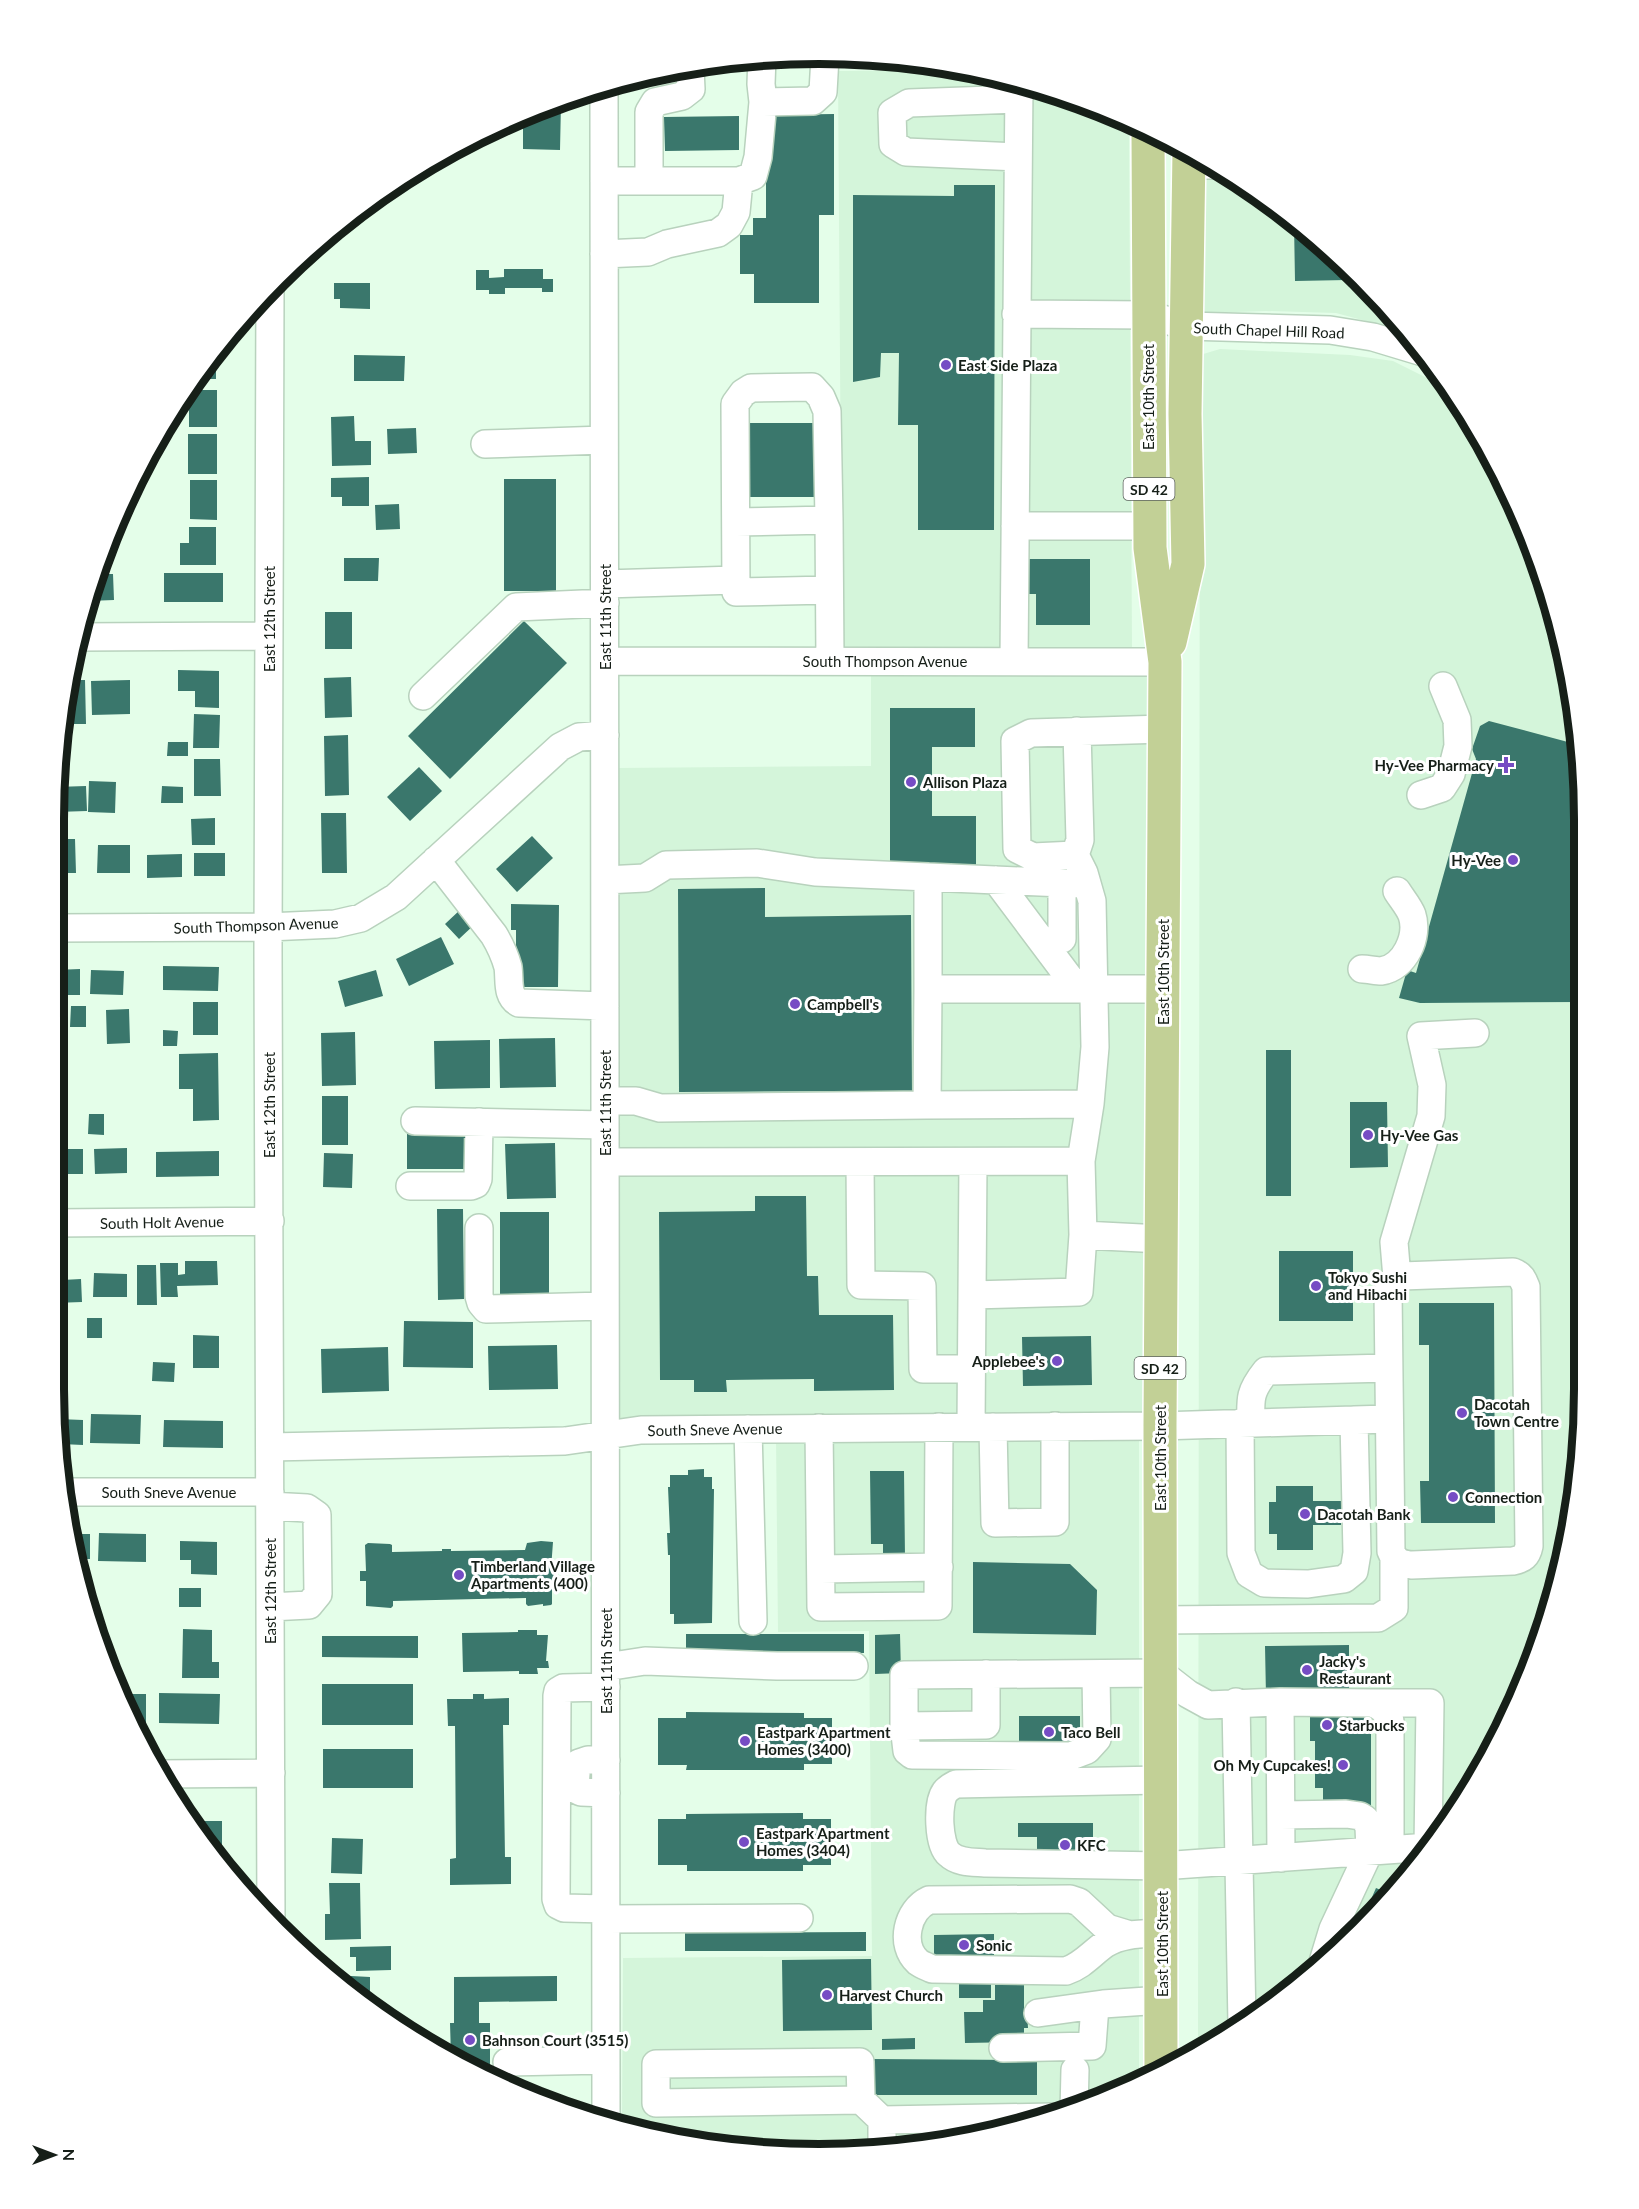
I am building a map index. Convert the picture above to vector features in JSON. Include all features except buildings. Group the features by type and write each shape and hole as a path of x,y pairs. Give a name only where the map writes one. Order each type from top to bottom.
{"main road":[{"name":"East 10th Street","path":"1148,140 1150,548 1165,662 1160,1426 1161,1866 1146,1934 1162,2000 1161,2063"},
{"name":"East 10th Street","path":"1165,662 1188,564 1185,414 1187,326 1198,166"}],"street":[{"path":"763,102 813,101 823,92 825,64"},
{"path":"604,181 739,182 753,176 758,157 763,102 762,67"},
{"path":"649,181 649,112 655,102 682,96 691,89 690,76"},
{"path":"1018,91 909,103 892,113 893,144 906,152 1018,157"},
{"path":"1014,661 1019,91"},
{"name":"East 11th Street","path":"604,96 606,2113"},
{"path":"604,254 648,252 667,244 718,232 729,225 736,212 739,182"},
{"name":"East 12th Street","path":"270,303 268,927 271,1907"},
{"name":"South Chapel Hill Road","path":"1016,314 1148,315 1187,326 1330,330 1373,338 1408,348"},
{"path":"829,590 736,592 735,404 743,393 751,388 812,387 821,397 827,411 830,661"},
{"path":"484,444 604,440"},
{"path":"736,522 829,520"},
{"path":"1015,526 1150,526"},
{"path":"423,696 516,607 605,594 736,580"},
{"path":"87,637 269,636"},
{"name":"South Thompson Avenue","path":"605,661 1165,662"},
{"path":"1421,795 1442,788 1451,774 1458,746 1457,720 1443,686"},
{"path":"1075,855 1033,857 1017,849 1015,741 1031,733 1164,729"},
{"path":"1062,939 1075,883 1075,855 1080,840 1077,731"},
{"name":"South Thompson Avenue","path":"64,928 268,927 335,924 361,918 396,897 561,747 579,737 605,735"},
{"path":"436,860 495,935 508,968 510,992 514,1000 519,1003 605,1006"},
{"path":"605,880 645,878 666,865 757,863 815,872 1075,883 1092,901 1086,989 1095,1047 1090,1104 1081,1161 1083,1235 1079,1292 972,1295"},
{"path":"927,1105 928,877"},
{"path":"996,880 1086,989"},
{"path":"1362,969 1382,971 1401,961 1410,946 1414,927 1412,914 1397,891"},
{"path":"928,989 1162,989"},
{"path":"1160,1620 1378,1618 1394,1608 1388,1419 1388,1291 1396,1278 1394,1242 1431,1116 1432,1085 1421,1036 1475,1033"},
{"path":"415,1121 479,1122 605,1113 636,1101 660,1108 1090,1104"},
{"path":"411,1186 471,1186 476,1184 479,1122"},
{"path":"605,1162 1081,1161"},
{"path":"860,1162 861,1285 922,1286 923,1369 972,1369"},
{"path":"973,1162 972,1369 995,1523 1055,1522 1055,1426"},
{"name":"South Holt Avenue","path":"64,1223 270,1221"},
{"path":"479,1228 479,1296 486,1309 605,1306"},
{"path":"1083,1235 1161,1239"},
{"path":"1394,1559 1402,1564 1412,1565 1513,1561 1522,1559 1528,1554 1530,1546 1526,1287 1524,1280 1513,1272 1396,1278"},
{"path":"1354,1420 1357,1553 1354,1571 1344,1580 1308,1584 1264,1583 1249,1574 1241,1553 1246,1423 1254,1386 1266,1371 1388,1368"},
{"name":"South Sneve Avenue","path":"270,1447 565,1441 641,1430 1160,1426 1388,1419"},
{"path":"819,1428 821,1607 938,1606 939,1427"},
{"path":"748,1429 753,1621"},
{"name":"South Sneve Avenue","path":"72,1492 270,1499 307,1508 317,1515 318,1594 309,1605 270,1607"},
{"path":"821,1569 939,1567"},
{"path":"799,1918 606,1914 564,1908 558,1905 556,1899 566,1778 558,1691 606,1677 645,1661 777,1666 854,1666"},
{"path":"1096,1674 1097,1739 1087,1750 1071,1756 912,1755 907,1751 904,1726 904,1674 1161,1673 1203,1703 1218,1705 1236,1702 1430,1703 1428,1835"},
{"path":"904,1726 986,1725 986,1674"},
{"path":"1236,1702 1242,2015"},
{"path":"1280,1702 1281,1858"},
{"path":"1328,1947 1333,1929 1380,1849 1390,1721 1379,1705 1372,1703"},
{"path":"566,1778 579,1764 588,1760 606,1760"},
{"path":"170,1774 271,1773"},
{"path":"566,1778 577,1790 606,1792"},
{"path":"1161,1780 963,1783 951,1786 942,1798 940,1838 948,1854 959,1860 985,1863 1161,1866 1419,1847"},
{"path":"1281,1815 1346,1814 1360,1816 1365,1819 1380,1849"},
{"path":"1070,1899 1079,1902 1107,1928 1146,1934 1108,1942 1075,1968 1066,1971 932,1969 919,1963 912,1954 908,1942 910,1920 915,1910 929,1900 1070,1899"},
{"path":"1038,2013 1162,2000"},
{"path":"1003,2048 1092,2046 1095,2006"},
{"path":"507,2062 606,2060"},
{"path":"861,2100 860,2062 656,2064 656,2103 861,2100 882,2120 1019,2118"},
{"path":"1074,2099 1075,2070"},
{"path":"882,2120 882,2142"}],"shaded area":[{"path":"912,70 967,79 1015,90 1062,105 1129,131 1132,648 842,649 838,71"},
{"path":"1204,170 1239,192 1317,252 1392,328 1336,313 1266,311 1204,313"},
{"path":"1220,349 1350,355 1393,361 1433,381 1473,442 1497,486 1534,577 1549,624 1560,672 1573,770 1574,1390 1573,1439 1568,1488 1549,1585 1517,1678 1497,1723 1473,1767 1447,1809 1418,1849 1353,1923 1279,1988 1198,2042 1200,355"},
{"path":"1147,673 1151,1417 620,1420 617,768 871,766 871,675"},
{"path":"776,1437 1139,1440 1139,2073 1062,2104 1015,2119 967,2130 869,2143 770,2143 672,2130 622,2118 623,1958 872,1956 869,1631 778,1632"}],"place":[{"name":"East Side Plaza","path":"946,365"},
{"name":"Hy-Vee Pharmacy","path":"1506,765"},
{"name":"Allison Plaza","path":"911,782"},
{"name":"Hy-Vee","path":"1513,860"},
{"name":"Campbell's","path":"795,1004"},
{"name":"Hy-Vee Gas","path":"1368,1135"},
{"name":"Tokyo Sushi and Hibachi","path":"1316,1286"},
{"name":"Applebee's","path":"1057,1361"},
{"name":"Dacotah Town Centre","path":"1462,1413"},
{"name":"Connection","path":"1453,1497"},
{"name":"Dacotah Bank","path":"1305,1514"},
{"name":"Timberland Village Apartments (400)","path":"459,1575"},
{"name":"Jacky's Restaurant","path":"1307,1670"},
{"name":"Starbucks","path":"1327,1725"},
{"name":"Taco Bell","path":"1049,1732"},
{"name":"Eastpark Apartment Homes (3400)","path":"745,1741"},
{"name":"Oh My Cupcakes!","path":"1343,1765"},
{"name":"Eastpark Apartment Homes (3404)","path":"744,1842"},
{"name":"KFC","path":"1065,1845"},
{"name":"Sonic","path":"964,1945"},
{"name":"Harvest Church","path":"827,1995"},
{"name":"Bahnson Court (3515)","path":"470,2040"}]}
